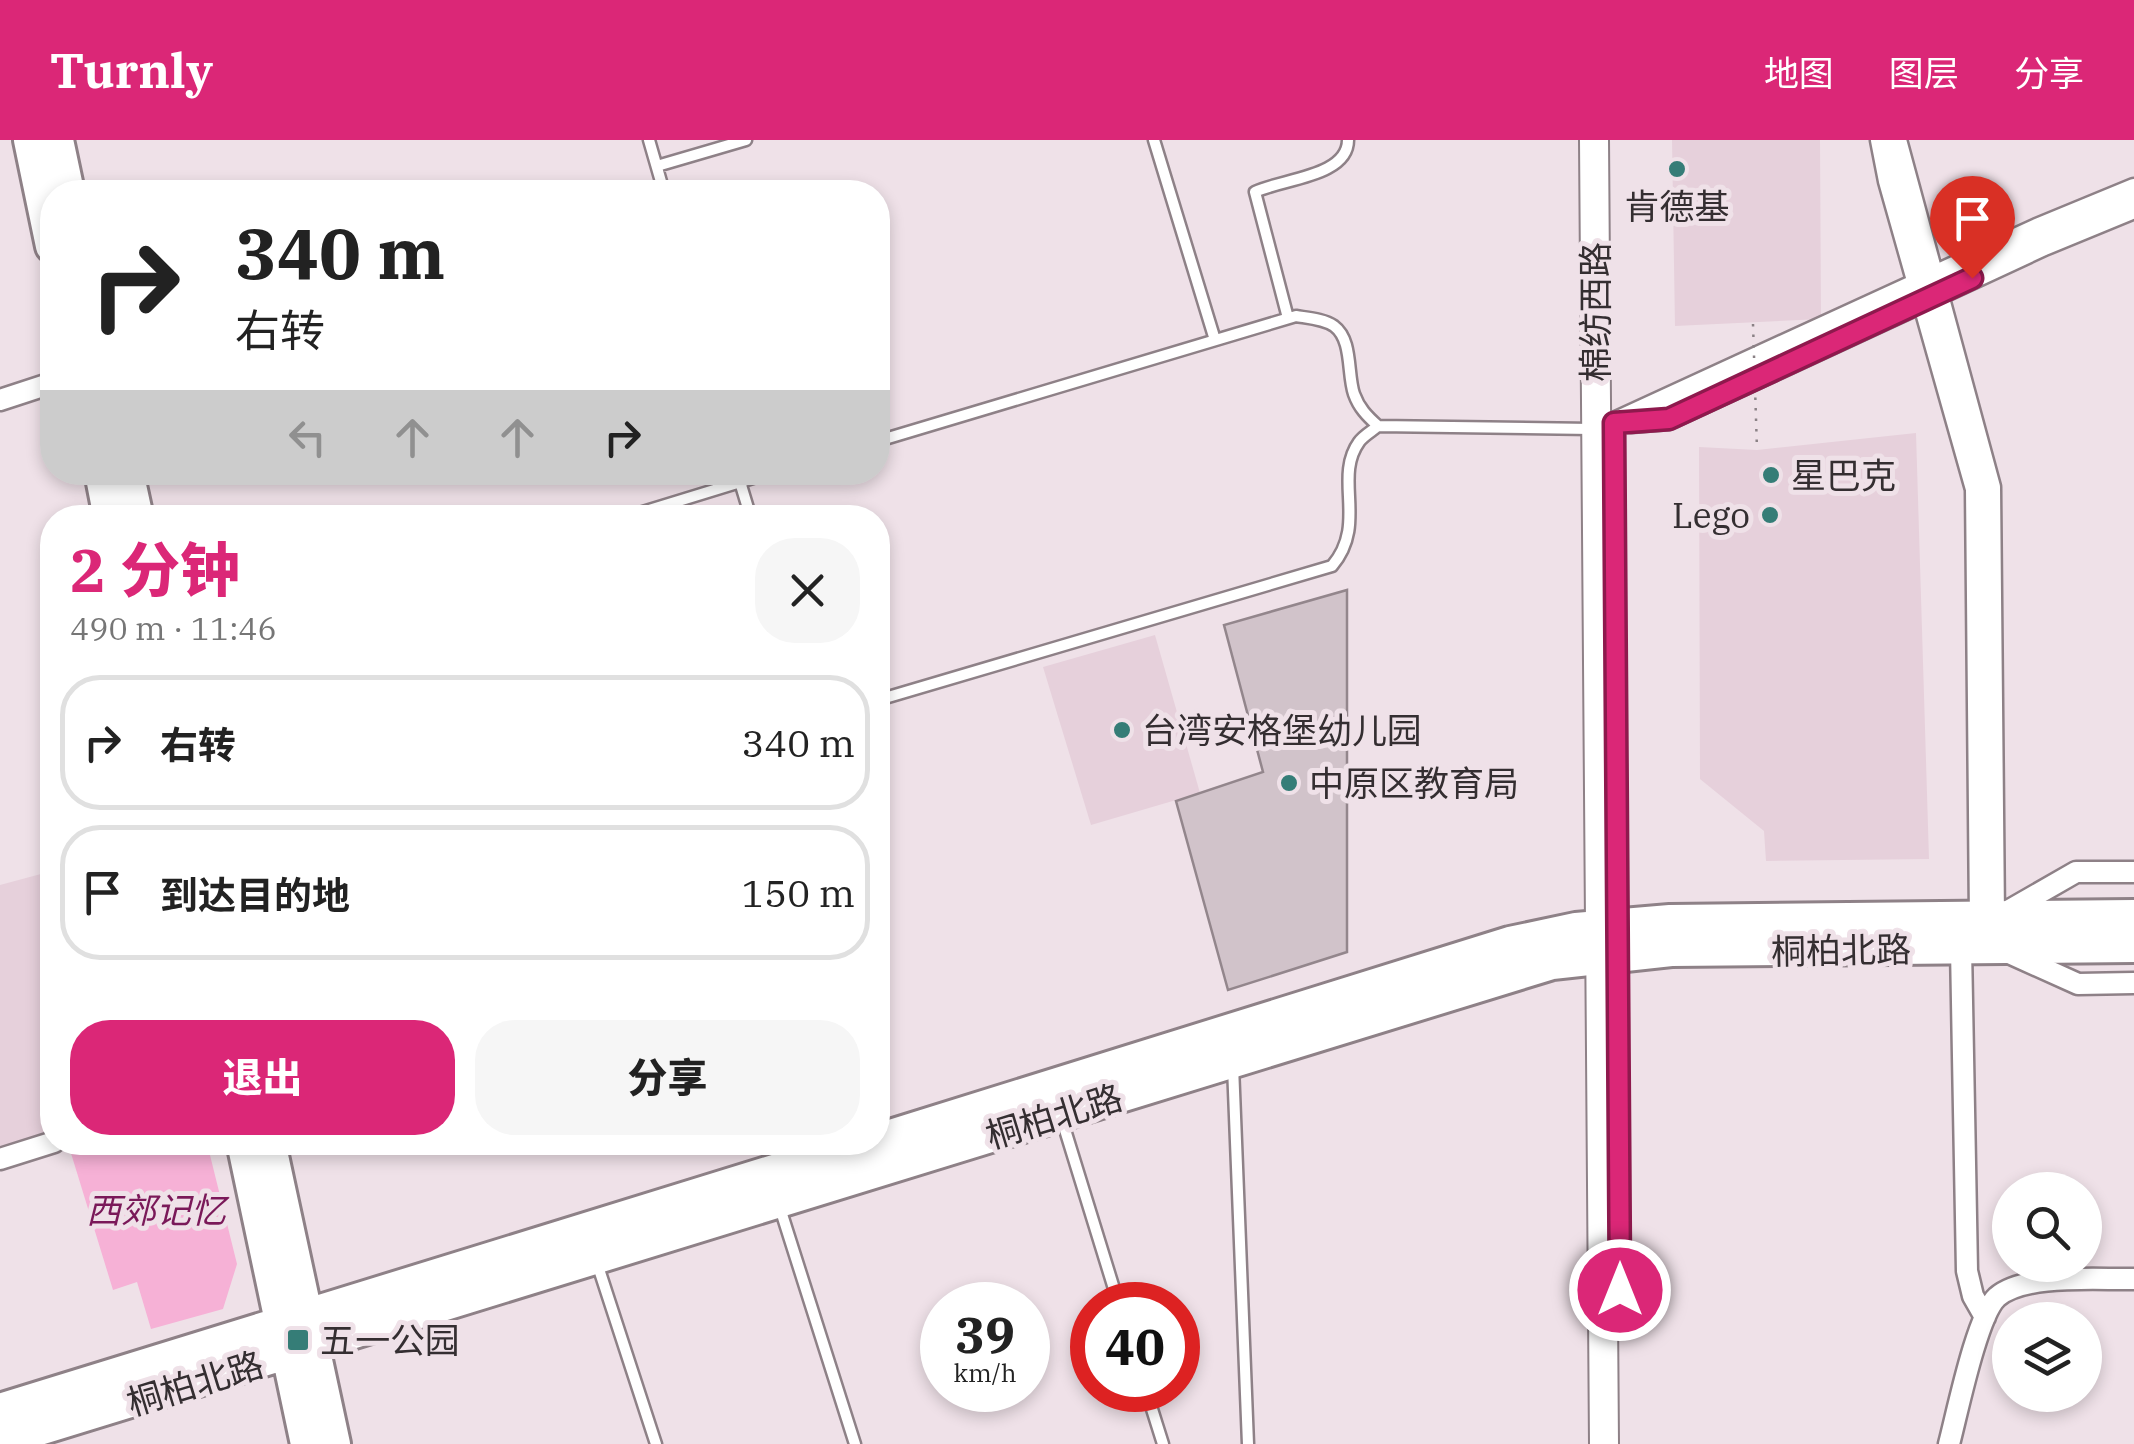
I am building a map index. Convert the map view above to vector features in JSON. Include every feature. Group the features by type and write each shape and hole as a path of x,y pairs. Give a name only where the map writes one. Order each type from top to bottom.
{"main road":[{"path":"30,140 40,188"},
{"path":"57,140 65,180"},
{"name":"桐柏北路","path":"890,1136 1510,943 1609,941 1671,950 1960,948 1991,929 2134,916"},
{"name":"桐柏北路","path":"0,1410 596,1259 1670,921 1991,929 2134,946"},
{"path":"246,1155 297,1336 334,1444"},
{"path":"271,1155 297,1336 307,1444"},
{"name":"桐柏北路","path":"0,1441 830,1155"}],"street":[{"name":"棉纺西路","path":"1594,140 1605,426 1609,941 1604,1444"},
{"name":"棉纺西路","path":"1605,426 1612,140"},
{"path":"1882,140 1889,181 1986,465 1992,510 1991,929"},
{"path":"1896,140 1928,289"},
{"path":"1928,289 2054,221 2134,189"},
{"path":"1605,426 1928,289 2134,208"},
{"path":"0,400 40,387"},
{"path":"1991,929 2076,872 2134,872"},
{"path":"1991,929 2078,984 2134,983"},
{"name":"棉纺西路","path":"1609,941 1622,1444"},
{"path":"1960,948 1966,1271 1973,1296 1985,1316"},
{"path":"0,1160 40,1147"},
{"path":"1949,1444 1985,1316 1998,1296 2048,1280 2134,1279"}],"lane":[{"path":"649,140 661,180"},
{"path":"657,166 746,140"},
{"path":"1154,140 1215,340"},
{"path":"1288,318 1254,192 1342,161 1348,151 1348,140"},
{"path":"890,437 1296,316 1339,330 1345,342 1354,395 1360,408 1378,426"},
{"path":"890,696 1332,566 1348,542 1351,458 1360,440 1378,426 1605,426"},
{"path":"659,505 716,485"},
{"path":"1232,1060 1248,1444"},
{"path":"1060,1114 1112,1282"},
{"path":"778,1202 855,1444"},
{"path":"596,1259 656,1444"},
{"path":"1153,1412 1162,1444"}],"path":[{"path":"1753,324 1756,450"}],"shaded area":[{"path":"1672,140 1820,140 1821,319 1675,326"},
{"path":"1916,433 1929,859 1766,861 1764,831 1700,779 1699,447 1757,450"},
{"name":"台湾安格堡幼儿园","path":"1155,635 1200,793 1091,825 1043,667"},
{"path":"40,874 40,1136 0,1149 0,885"}],"green space":[{"name":"西郊记忆","path":"72,1155 210,1155 237,1264 223,1309 151,1329 137,1282 113,1290"}],"building":[{"name":"中原区教育局","path":"1347,590 1347,952 1228,990 1176,801 1263,772 1224,625"}],"place":[{"name":"肯德基","path":"1677,169"},
{"name":"星巴克","path":"1771,475"},
{"name":"Lego","path":"1770,515"},
{"name":"台湾安格堡幼儿园","path":"1122,730"},
{"name":"中原区教育局","path":"1289,783"},
{"name":"五一公园","path":"298,1340"}],"route":[{"path":"1620,1290 1614,423 1669,419 1972,278"}]}
